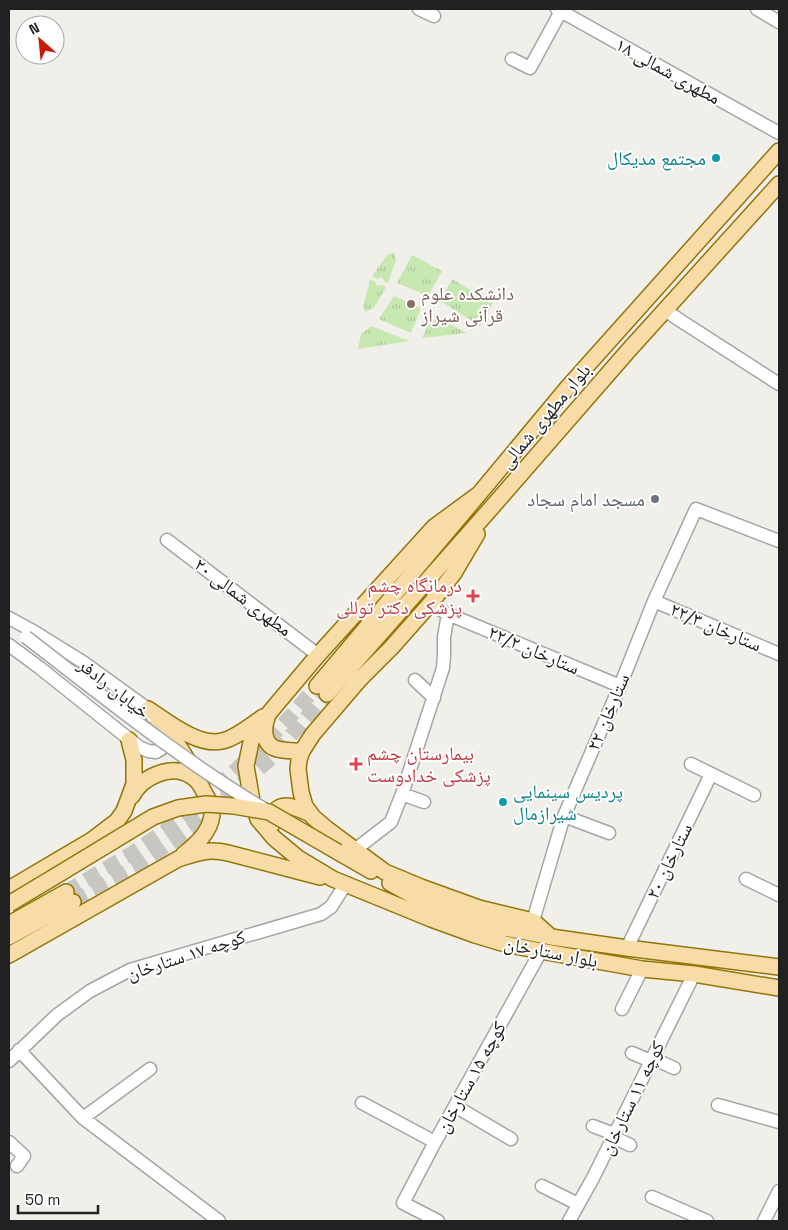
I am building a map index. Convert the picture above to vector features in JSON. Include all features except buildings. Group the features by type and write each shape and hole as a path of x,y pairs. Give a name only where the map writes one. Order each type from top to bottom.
{"main road":[{"name":"بلوار مطهرى شمالى","path":"779,152 568,387 322,690 493,506 592,391 779,184"},
{"path":"339,882 298,858 274,838 258,818 252,801 246,766 251,742 270,712 318,655 434,527 480,494"},
{"path":"493,506 454,573 430,604 313,734 302,751 299,760 299,780 306,806 311,814 327,829 385,872 479,908 533,921 551,937"},
{"path":"148,709 191,736 212,742 222,742 270,712"},
{"path":"9,955 178,859 200,840 210,825 212,806 178,745 148,709"},
{"path":"270,712 264,725 267,742 273,748 302,751"},
{"path":"124,811 134,784 134,760 129,740"},
{"path":"9,889 92,840 117,821 135,790 154,775 162,772 185,772 193,776 200,784"},
{"path":"9,904 164,812 206,804 234,806 269,812"},
{"path":"279,841 271,829 270,822 271,816 279,808 284,806 292,807 311,814"},
{"name":"بلوار ستارخان","path":"269,812 420,900 494,926 551,937 627,948 778,963"},
{"path":"178,859 208,850 217,850 339,882"},
{"name":"بلوار ستارخان","path":"339,882 475,936 506,944 642,969 694,974 779,988"},
{"path":"9,924 69,897 9,937"}],"street":[{"path":"419,9 434,16"},
{"path":"757,9 779,22"},
{"path":"512,59 530,68 559,10"},
{"name":"۱۸ مطهری شمالی","path":"559,10 779,133"},
{"path":"665,310 779,384"},
{"name":"۲۲ ستارخان","path":"533,921 564,816 654,601 696,508 779,541"},
{"name":"۲۰ مطهری شمالی","path":"167,540 318,655"},
{"name":"۲۲/۳ ستارخان","path":"654,601 779,654"},
{"name":"۲۲/۲ ستارخان","path":"430,604 448,614 620,686"},
{"path":"356,850 391,822 402,794 443,668 444,636 448,614"},
{"name":"خیابان رادفر","path":"9,618 83,662 148,709 163,731 166,742 164,747 156,752 152,752 143,749 129,740 9,644"},
{"path":"9,626 170,747 269,812"},
{"path":"415,680 434,698"},
{"path":"692,764 754,795"},
{"name":"۲۰ ستارخان","path":"627,948 712,774"},
{"path":"402,794 424,802"},
{"path":"564,816 608,833"},
{"path":"746,879 779,895"},
{"name":"کوچه ۱۷ ستارخان","path":"9,1061 58,1015 90,991 130,970 320,914 331,907 339,882"},
{"name":"کوچه ۱۵ ستارخان","path":"438,1221 403,1203 541,951"},
{"path":"622,1009 642,969"},
{"name":"کوچه ۱۱ ستارخان","path":"569,1221 694,974"},
{"path":"19,1050 83,1118 219,1221"},
{"path":"632,1053 674,1068"},
{"path":"83,1118 150,1070"},
{"path":"362,1103 435,1142"},
{"path":"718,1105 779,1122"},
{"path":"455,1106 511,1139"},
{"path":"593,1126 630,1146"},
{"path":"9,1142 24,1156 17,1166"},
{"path":"542,1186 578,1204"},
{"path":"764,1221 779,1191"},
{"path":"652,1198 707,1221"}],"green space":[{"path":"394,252 396,260 388,283 382,277 377,279 372,276 387,255"},
{"path":"412,255 442,271 428,296 397,283"},
{"path":"452,279 493,303 480,326 440,301"},
{"path":"370,280 375,281 377,286 382,285 386,287 374,308 365,312 363,306"},
{"path":"394,296 421,308 411,333 379,319"},
{"path":"439,318 467,333 422,338 430,321"},
{"path":"371,326 409,341 358,349 361,334"}],"tunnel":[{"path":"66,892 131,854 181,820 260,748 317,686"},
{"path":"73,902 136,867 195,826 271,758 327,694"}],"place":[{"name":"مجتمع مدیکال","path":"716,158"},
{"name":"دانشکده علوم قرآنی شیراز","path":"411,304"},
{"name":"مسجد امام سجاد","path":"655,499"},
{"name":"درمانگاه چشم پزشكی دكتر توللی","path":"473,596"},
{"name":"بیمارستان چشم پزشکی خدادوست","path":"356,764"},
{"name":"پردیس سینمایی شیرازمال","path":"503,802"}]}
